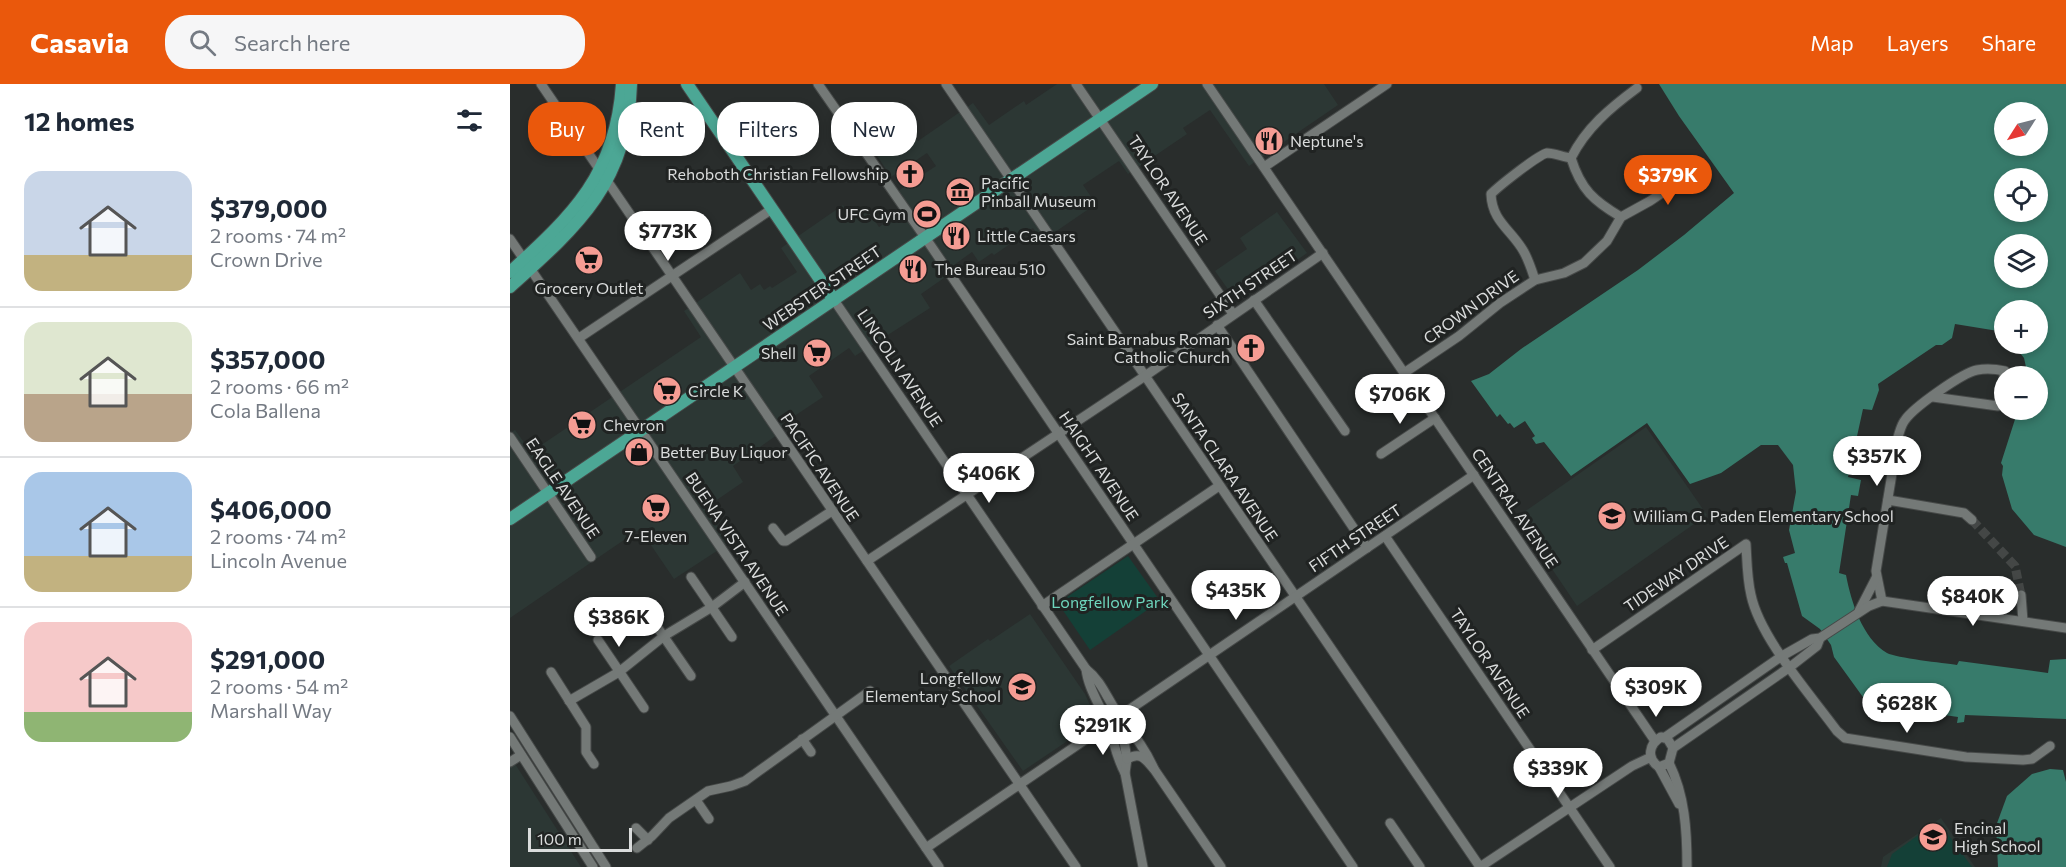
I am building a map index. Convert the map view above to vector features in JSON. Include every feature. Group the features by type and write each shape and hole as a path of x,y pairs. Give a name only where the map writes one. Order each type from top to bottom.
{"main road":[{"path":"603,175 615,128 622,84"},
{"path":"510,287 603,175 624,139 631,84"},
{"name":"LINCOLN AVENUE","path":"687,84 834,300"},
{"name":"WEBSTER STREET","path":"510,519 1152,84"},
{"path":"510,272 527,264"}],"street":[{"name":"PACIFIC AVENUE","path":"541,84 1076,867"},
{"name":"HAIGHT AVENUE","path":"818,84 1353,867"},
{"name":"SANTA CLARA AVENUE","path":"946,84 1480,867"},
{"name":"TAYLOR AVENUE","path":"1077,84 1233,314"},
{"name":"CENTRAL AVENUE","path":"1207,84 1592,650 1659,739"},
{"path":"1264,167 1387,84"},
{"path":"1571,158 1588,129 1621,99 1637,88"},
{"path":"1535,280 1524,251 1497,219 1492,206 1491,194 1540,155 1549,153 1571,158"},
{"path":"1571,158 1583,188 1599,204 1621,217 1700,168"},
{"path":"579,338 772,208"},
{"name":"CROWN DRIVE","path":"1404,373 1535,280 1564,273 1584,263 1607,242 1621,217"},
{"name":"BUENA VISTA AVENUE","path":"510,239 939,867"},
{"name":"SIXTH STREET","path":"867,561 1145,376 1323,253"},
{"name":"LINCOLN AVENUE","path":"834,300 1042,606 1086,669 1095,676 1120,717 1147,753 1154,769"},
{"path":"1254,300 1345,431"},
{"path":"1216,325 1367,548"},
{"path":"1858,613 1876,578 1901,427 1910,414 1958,378 1977,370 1994,371"},
{"path":"1933,397 1994,405"},
{"path":"1381,454 1435,418"},
{"name":"EAGLE AVENUE","path":"510,437 591,557"},
{"name":"FIFTH STREET","path":"926,848 1474,475"},
{"path":"1042,606 1219,486"},
{"path":"1888,500 1964,513 1972,520"},
{"path":"773,528 786,541 832,511"},
{"name":"TAYLOR AVENUE","path":"1385,536 1610,867"},
{"name":"TIDEWAY DRIVE","path":"1592,650 1746,544 1751,595 1758,618 1782,656 1837,731 1845,738 1966,757 2023,760 2032,759 2050,746"},
{"path":"691,577 732,636"},
{"path":"1876,578 1882,601"},
{"path":"569,701 619,672 664,636 712,607 745,582"},
{"path":"2021,595 2023,621"},
{"path":"1682,812 1671,787 1651,757 1651,748 1659,739 1782,656 1812,639 1820,638 1858,613 1882,601 2066,628"},
{"path":"644,608 691,676"},
{"path":"1673,748 1790,667 1817,646 1820,638"},
{"path":"598,640 644,708"},
{"name":"LINCOLN AVENUE","path":"1086,669 1088,681 1108,726 1118,760 1125,772"},
{"path":"551,672 586,728 586,752 594,764"},
{"path":"1093,690 1120,717 1127,759 1125,772 1143,867"},
{"path":"637,848 669,819 708,791 745,780 870,692"},
{"path":"510,716 606,867"},
{"path":"510,737 593,867"},
{"path":"802,739 811,752"},
{"path":"1659,739 1671,742 1673,748 1669,763 1679,785 1686,829 1688,867"},
{"path":"510,762 521,754"},
{"name":"LINCOLN AVENUE","path":"1127,759 1137,754 1154,769 1221,867"},
{"path":"1480,867 1632,766 1651,757"},
{"path":"1659,766 1669,763"},
{"path":"696,800 709,819"},
{"path":"1390,823 1420,867"},
{"path":"636,828 648,840"}],"shaded area":[{"path":"1057,84 1324,84 1338,105 1249,166 1210,110 1183,128 1187,134 1128,174 1119,161 1083,185 1096,204 1042,241 1033,228 994,255 992,253 979,262 972,252 954,265 957,269 921,294 930,308 855,356 849,348 809,376 823,397 784,423 787,428 733,466 743,482 705,508 729,543 674,579 640,529 510,618 510,433 515,430 531,452 701,337 684,311 740,273 751,290 760,284 764,290 770,286 772,288 797,272 781,248 843,205 850,216 865,206 879,227 908,207 898,191 936,166 927,153 891,177 877,156 917,156 917,140 973,103 989,125 1024,101 1026,105"},
{"path":"1659,84 2066,84 2066,547 2034,535 2012,509 2002,475 2001,463 2015,420 2048,420 2048,366 2026,366 2021,354 2048,354 2048,300 1994,300 1994,330 1955,324 1952,338 1942,345 1936,345 1878,384 1879,390 1872,410 1863,409 1848,477 1861,480 1858,496 1851,495 1839,573 1846,575 1851,596 1864,629 1878,646 1892,655 1957,665 1959,661 2048,673 2050,660 2066,659 2066,719 1965,715 1964,722 1957,723 1958,717 1882,706 1880,713 1873,711 1834,657 1831,645 1820,629 1802,616 1787,563 1783,557 1795,553 1789,530 1796,492 1793,465 1778,445 1761,445 1721,473 1690,484 1647,423 1571,476 1544,442 1536,444 1532,438 1535,436 1525,421 1514,428 1500,414 1497,417 1471,381 1489,374 1521,349 1638,270 1734,193"},
{"path":"1277,212 1307,253 1237,302 1215,271 1247,249 1240,238"},
{"name":"William G. Paden Elementary School","path":"1646,427 1707,515 1577,606 1517,517"},
{"name":"Longfellow Elementary School","path":"1030,614 1085,694 1097,721 1023,771 949,666"},
{"path":"510,756 581,867 510,867"},
{"path":"2050,769 2063,770 2066,782 2066,867 1998,867 1996,826 2007,796 2032,774"},
{"name":"Encinal High School","path":"1941,818 1975,867 1881,867 1883,857"}],"green space":[{"name":"Longfellow Park","path":"1128,556 1160,601 1090,650 1058,603"},
{"name":"Encinal High School","path":"1931,826 1944,829 1972,867 1887,867 1892,854"}],"tunnel":[{"path":"1972,520 2015,566 2021,595"}],"place":[{"name":"Neptune's","path":"1269,141"},
{"name":"Rehoboth Christian Fellowship","path":"910,174"},
{"name":"Pacific Pinball Museum","path":"960,192"},
{"name":"UFC Gym","path":"927,214"},
{"name":"Little Caesars","path":"956,236"},
{"name":"Grocery Outlet","path":"589,260"},
{"name":"The Bureau 510","path":"913,269"},
{"name":"Saint Barnabus Roman Catholic Church","path":"1251,348"},
{"name":"Shell","path":"817,353"},
{"name":"Circle K","path":"667,391"},
{"name":"Chevron","path":"582,425"},
{"name":"Better Buy Liquor","path":"639,452"},
{"name":"7-Eleven","path":"656,508"},
{"name":"William G. Paden Elementary School","path":"1612,516"},
{"name":"Longfellow Elementary School","path":"1022,687"},
{"name":"Encinal High School","path":"1933,837"}]}
